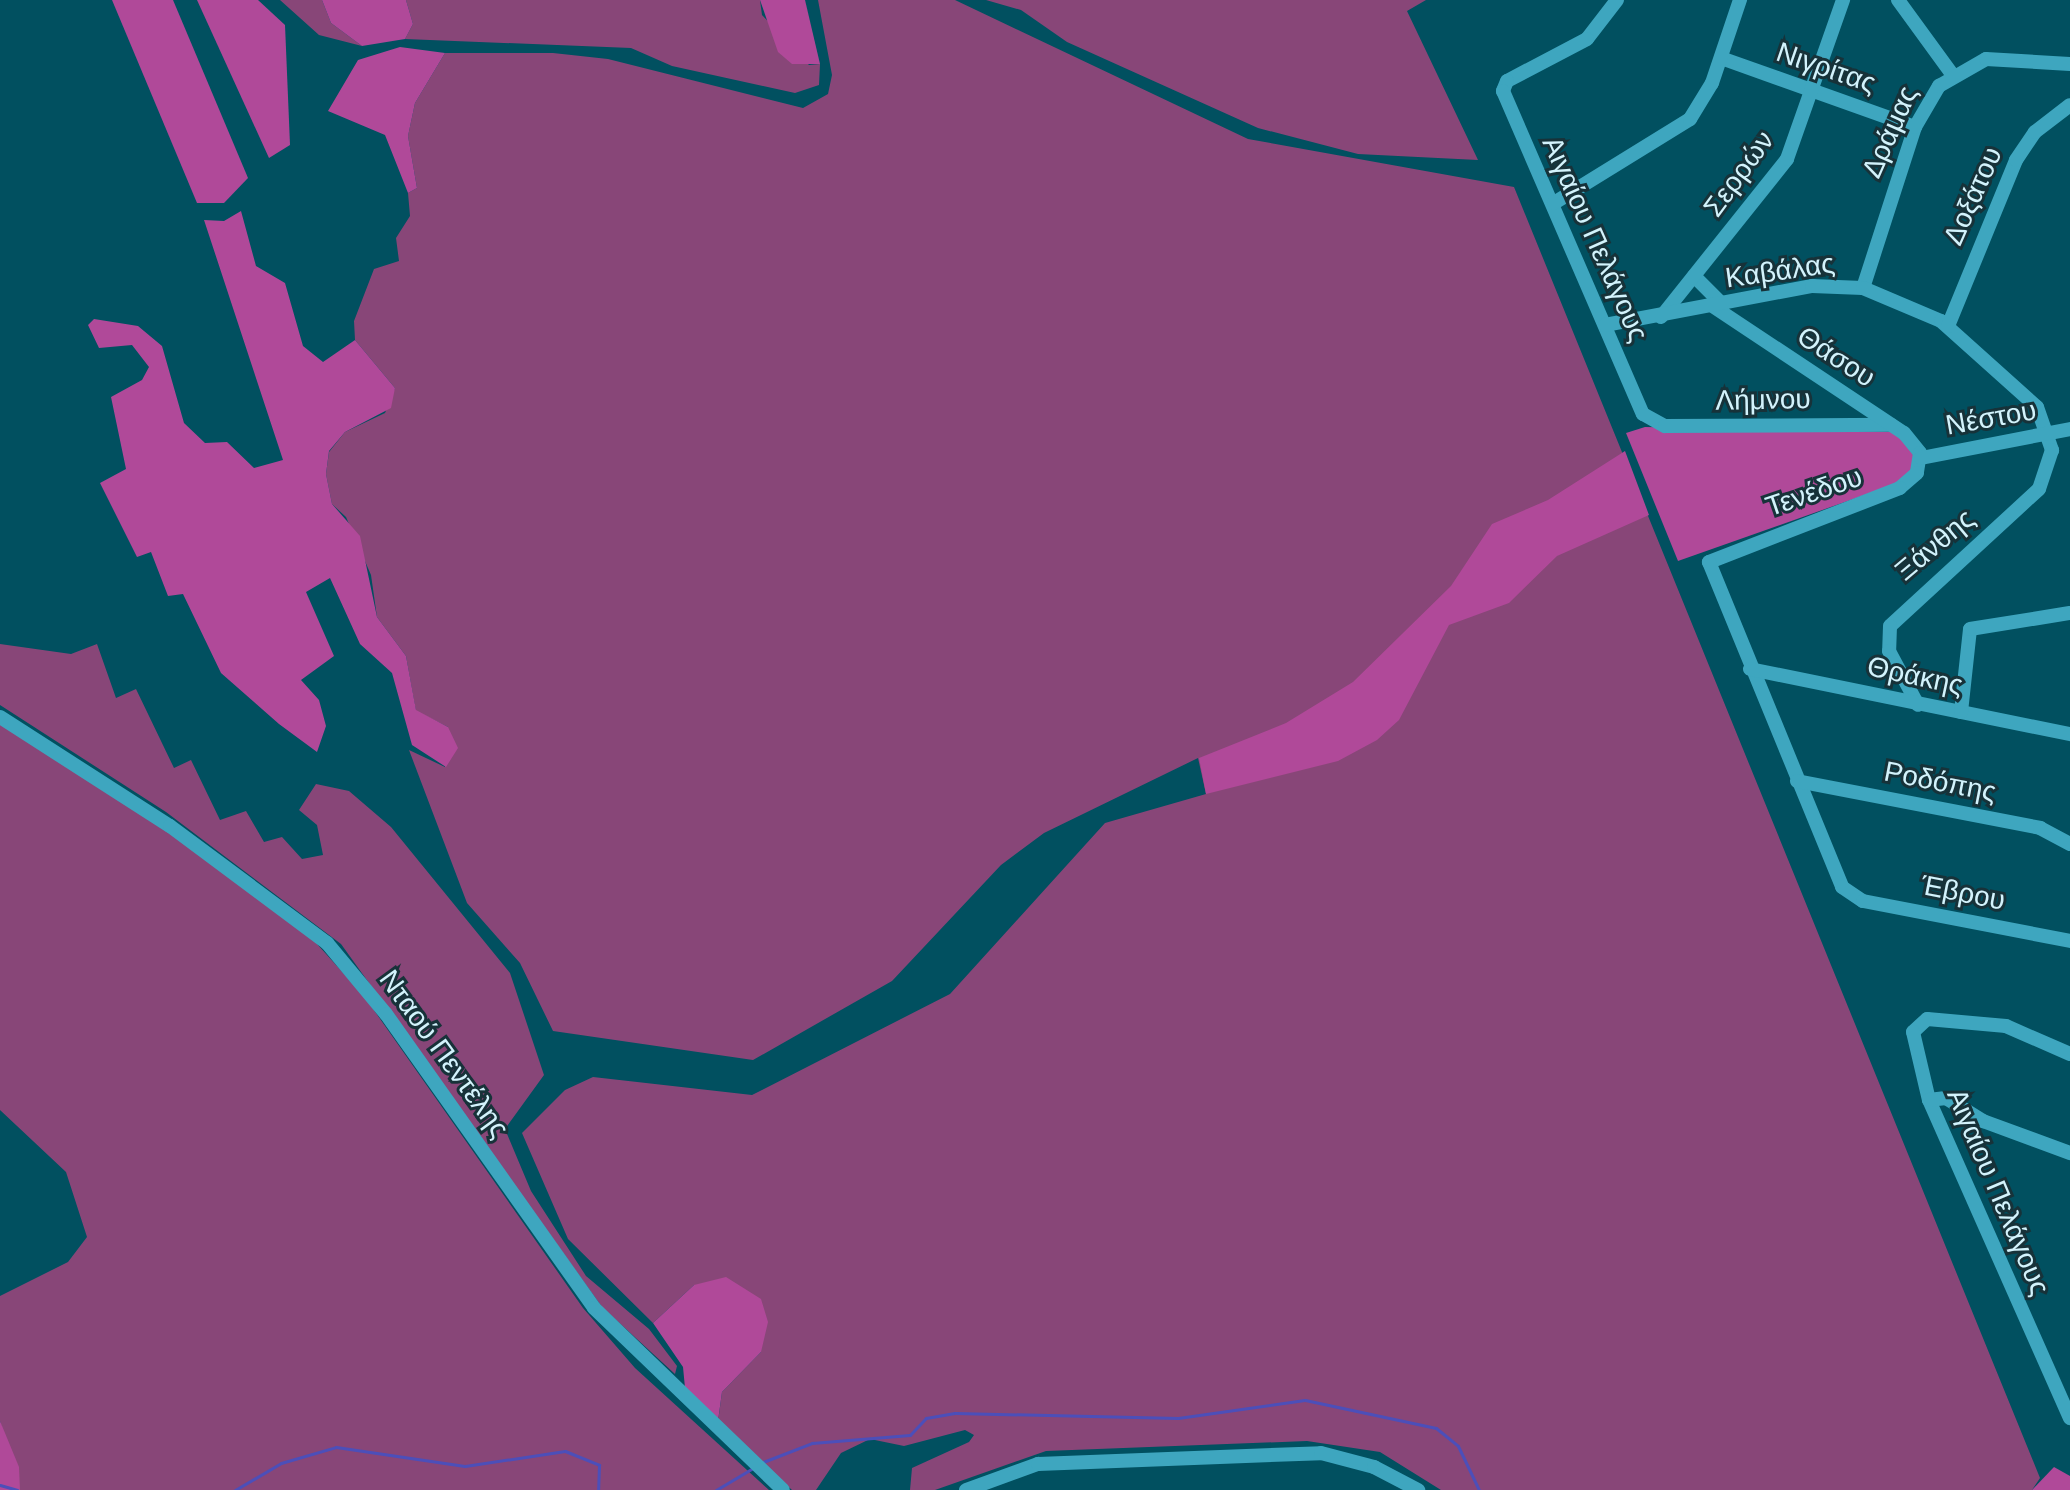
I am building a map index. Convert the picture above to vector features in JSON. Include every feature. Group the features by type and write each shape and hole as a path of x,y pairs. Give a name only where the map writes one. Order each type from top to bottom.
{"street":[{"name":"Αιγαίου Πελάγους","path":"1617,0 1582,43 1503,88 1641,411"},
{"path":"1554,203 1685,124 1706,97 1740,0"},
{"name":"Σερρών","path":"1661,317 1779,170 1814,90 1843,0"},
{"path":"1898,0 1952,74"},
{"name":"Δράμας","path":"1863,288 1915,127 1952,74 2003,57 2070,64"},
{"name":"Νιγρίτας","path":"1721,58 1915,127"},
{"name":"Δοξάτου","path":"1948,326 2019,154 2070,105"},
{"name":"Θάσου","path":"1694,276 1718,306 1915,441 1921,458"},
{"name":"Καβάλας","path":"1605,325 1661,317 1812,286 1863,288 1910,303 1948,326 2034,404 2050,434"},
{"name":"Λήμνου","path":"1641,411 1665,426 1892,425"},
{"name":"Νέστου","path":"1921,458 2070,429"},
{"name":"Ξάνθης","path":"1918,705 1889,651 1892,621 2036,494 2050,465 2050,434"},
{"name":"Τενέδου","path":"1750,669 1710,561 1896,491 1913,479 1921,458"},
{"path":"1961,712 1967,639 1975,626 2068,609"},
{"path":"1750,669 1797,781"},
{"name":"Θράκης","path":"1750,669 2070,734"},
{"name":"Νταού Πεντέλης","path":"0,717 182,834 327,943 386,1014 594,1308 783,1490"},
{"name":"Ροδόπης","path":"1797,781 2040,828 2070,844"},
{"name":"Έβρου","path":"1797,781 1847,894 2070,941"},
{"name":"Αιγαίου Πελάγους","path":"2070,1054 2016,1028 1934,1019 1914,1027 1929,1100 2070,1418"},
{"path":"1929,1100 1946,1098 1979,1119 2070,1153"},
{"path":"966,1490 1038,1464 1321,1453 1374,1467 1418,1490"}],"shaded area":[{"path":"112,0 173,0 248,178 224,203 197,203"},
{"path":"197,0 258,0 285,25 290,145 269,158"},
{"path":"280,0 322,0 331,23 362,46 319,35"},
{"path":"322,0 406,0 413,24 405,39 362,46 331,23"},
{"path":"406,0 760,0 762,15 809,65 820,64 819,85 795,93 672,66 631,48 405,39 413,24"},
{"path":"760,0 805,0 820,64 792,64 778,52"},
{"path":"818,0 955,0 1248,139 1514,187 2040,1478 2032,1490 1441,1490 1380,1452 1307,1441 1046,1451 935,1490 910,1490 912,1468 969,1442 974,1435 965,1430 904,1446 870,1439 841,1453 816,1490 792,1490 718,1422 722,1392 761,1352 694,1285 653,1323 568,1239 522,1133 565,1090 593,1077 752,1095 950,994 1105,823 1206,794 1198,758 1044,833 1001,865 892,981 753,1060 553,1031 520,963 467,903 409,750 445,767 448,727 416,711 406,656 377,617 371,575 346,517 332,504 326,474 329,452 345,432 385,413 395,388 355,340 354,321 374,269 399,261 396,238 410,216 408,193 417,188 408,136 415,103 445,53 553,53 608,59 803,108 828,94 832,75"},
{"path":"986,0 1426,0 1407,11 1478,160 1358,154 1258,128 1067,42 1021,10"},
{"path":"400,47 445,53 415,103 408,136 417,188 408,193 385,135 328,111 358,60"},
{"path":"241,211 256,266 285,283 303,346 323,362 355,340 395,388 391,408 345,432 329,451 326,474 332,504 360,536 377,617 406,656 416,710 448,727 458,748 446,767 412,745 392,673 360,644 330,578 306,592 334,656 301,680 319,700 326,726 317,752 279,724 221,673 183,594 168,596 151,552 137,557 100,483 126,469 111,397 142,380 149,367 132,345 99,348 88,325 94,319 138,326 162,346 184,423 205,443 227,442 254,468 283,460 204,220 224,221"},
{"path":"1645,427 1898,432 1918,462 1910,479 1678,561 1626,433"},
{"path":"1625,451 1649,515 1557,556 1509,603 1449,625 1399,720 1377,740 1338,761 1206,794 1199,758 1286,723 1353,682 1451,586 1492,524 1548,500"},
{"path":"0,644 71,654 97,644 116,698 136,689 174,768 191,760 220,820 246,811 264,842 282,837 302,859 323,855 317,825 299,810 316,784 349,791 391,827 510,973 544,1075 505,1129 531,1191 586,1276 649,1329 677,1366 675,1374 602,1307 341,944 166,812 0,705"},
{"path":"0,723 175,835 308,934 364,996 583,1308 635,1368 769,1490 20,1490 0,1421 0,1296 68,1262 87,1237 66,1172 0,1110"},
{"path":"726,1277 761,1299 768,1322 761,1352 722,1392 718,1421 685,1388 683,1367 653,1323 694,1285"},
{"path":"0,1421 19,1467 20,1490 0,1490"},
{"path":"2054,1467 2070,1476 2070,1490 2032,1490"}],"waterway":[{"path":"763,1462 812,1443 910,1435 926,1418 955,1413 1178,1418 1305,1400 1436,1428 1458,1446 1479,1490"},
{"path":"235,1490 281,1463 336,1447 465,1466 565,1451 599,1465 598,1490"},
{"path":"716,1490 753,1468"},
{"path":"0,1485 17,1490"}]}
